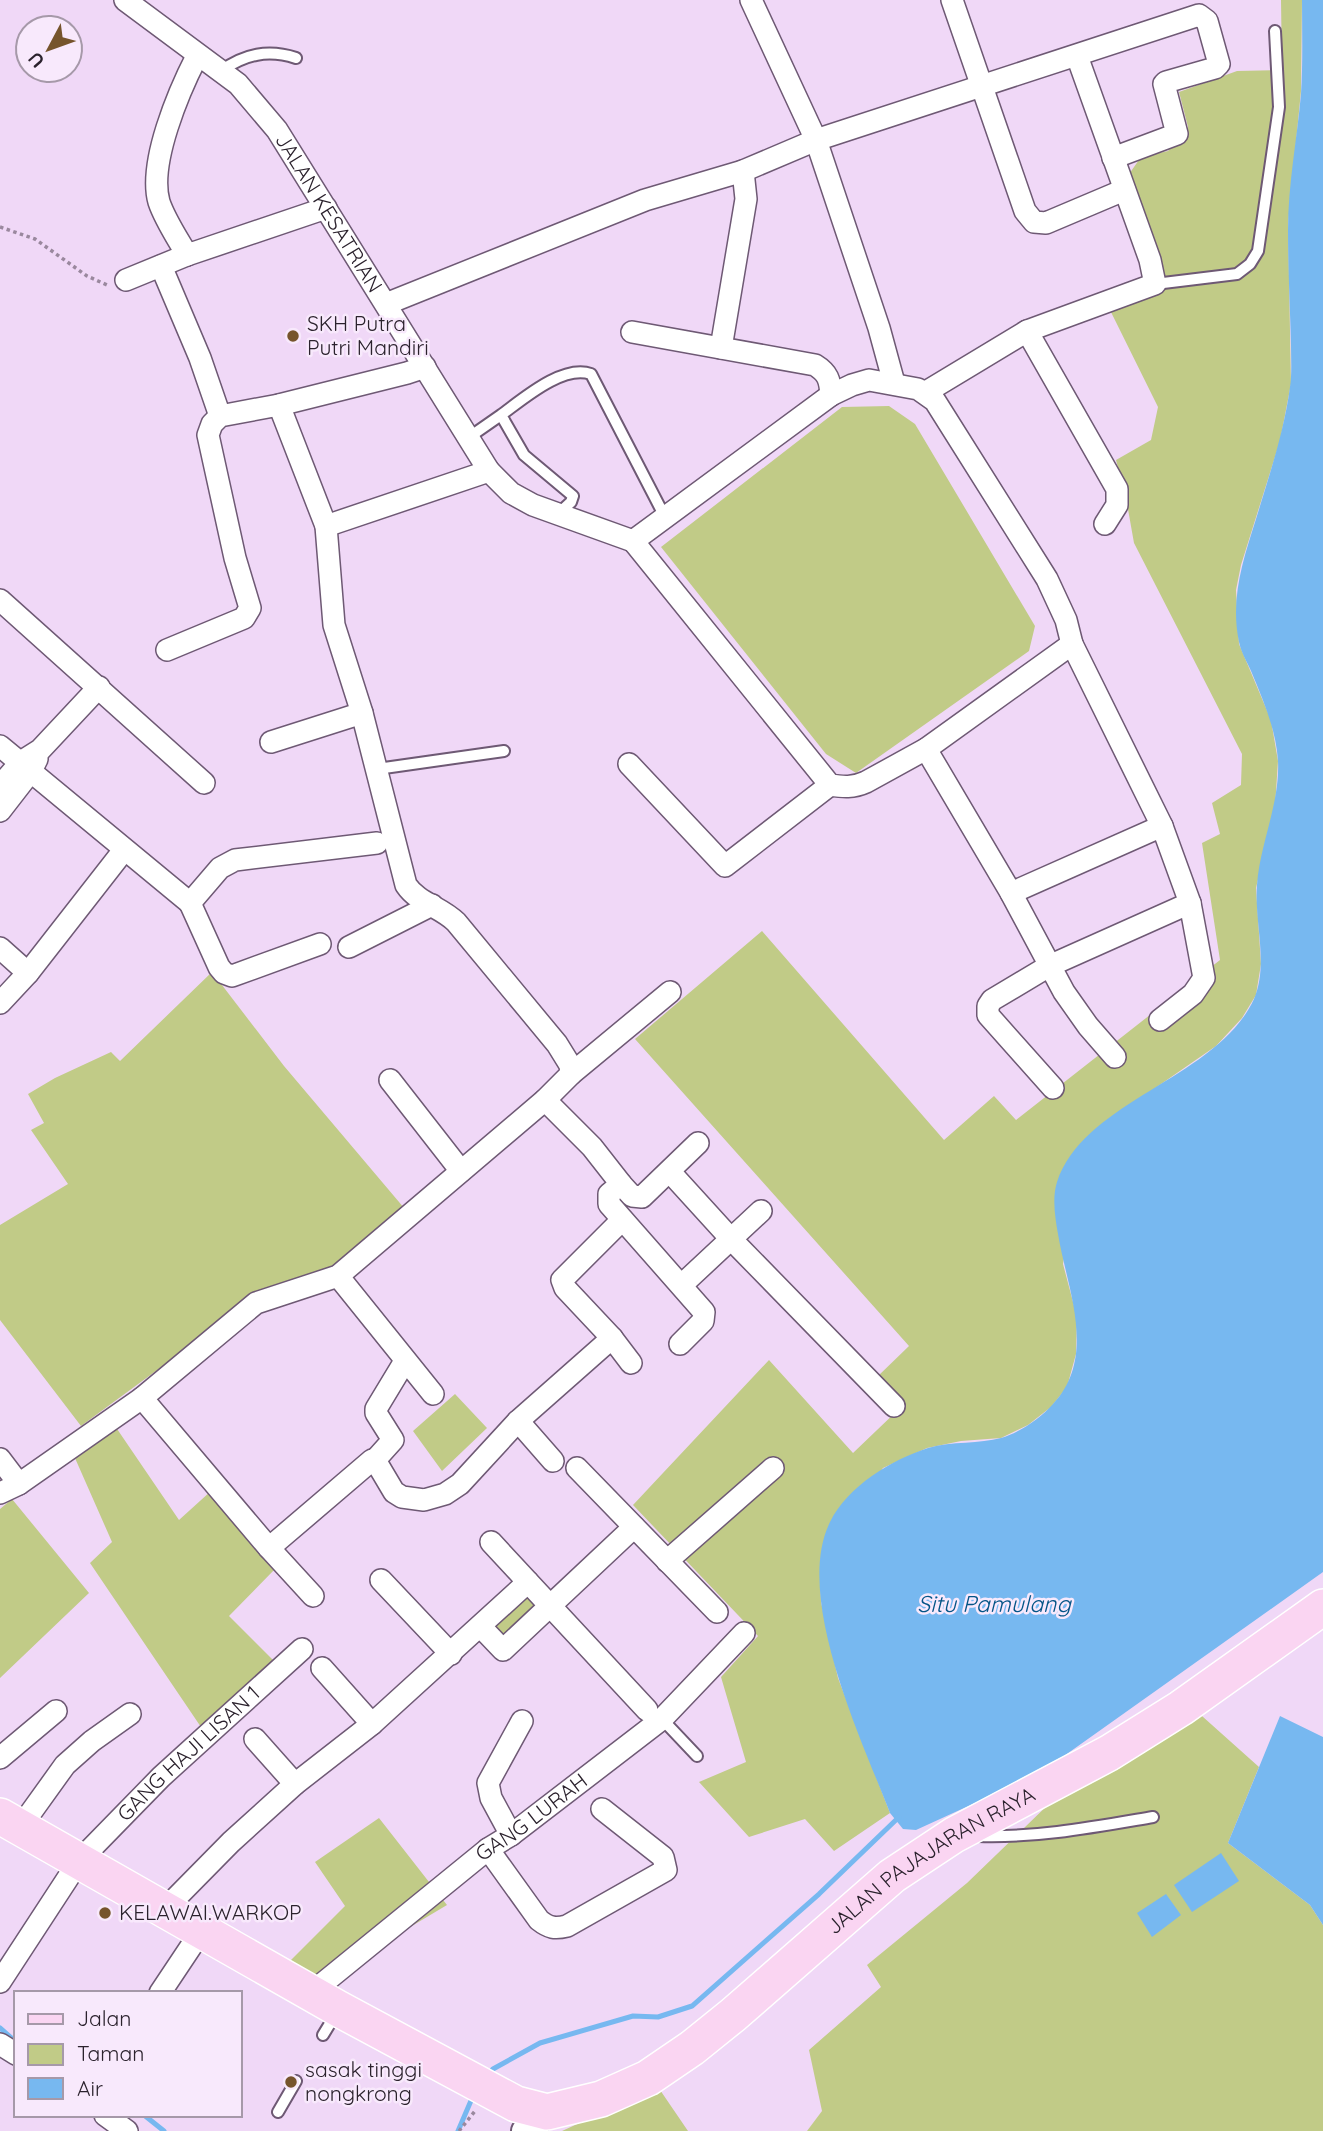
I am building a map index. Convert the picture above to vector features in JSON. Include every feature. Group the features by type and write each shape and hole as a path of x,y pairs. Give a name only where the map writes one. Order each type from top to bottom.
{"main road":[{"name":"JALAN PAJAJARAN RAYA","path":"536,2122 601,2099 648,2078 692,2048 892,1876 954,1835 1109,1753 1191,1701 1323,1607"},
{"path":"9,1823 202,1930 324,2013 479,2091 527,2109 536,2122"}],"street":[{"name":"JALAN KESATRIAN","path":"125,0 237,84 278,130 489,471 511,493 557,515 633,541"},
{"path":"751,0 816,140 879,328 894,383"},
{"path":"952,0 1026,211 1034,222 1046,223 1125,190"},
{"path":"386,304 645,200 743,171 816,140 1199,15 1207,21 1219,64 1217,67 1164,84 1177,134 1113,158"},
{"path":"187,256 159,203 156,171 164,138 197,55"},
{"path":"926,393 1027,331 1155,284 1150,260 1077,56"},
{"path":"721,348 746,199 743,171"},
{"path":"127,280 161,265 326,208"},
{"path":"161,265 201,358 220,416"},
{"path":"1027,331 1117,489 1117,505 1105,524"},
{"path":"632,332 815,365 825,371 829,378 831,395"},
{"path":"167,650 244,618 250,608 235,558 208,435 212,424 220,416 279,405 425,367"},
{"path":"830,785 633,541 831,395 852,384 869,380 894,383 926,393 935,401 1047,579 1066,620 1072,644 1162,826 1190,903 1204,978 1197,990 1160,1020"},
{"path":"279,405 326,526 334,625 362,713 406,885 417,897 456,922 557,1044 570,1065 571,1074"},
{"path":"326,526 489,471"},
{"path":"0,600 204,783"},
{"path":"629,764 725,866 830,785 856,786 926,750 1072,644"},
{"path":"0,811 5,784 26,767 99,687"},
{"path":"271,742 362,713"},
{"path":"0,746 190,903 219,967 225,973 232,976 320,944"},
{"path":"926,750 1011,893 1049,966 1082,1017 1115,1057"},
{"path":"1011,893 1162,826"},
{"path":"190,903 220,869 235,860 377,843"},
{"path":"0,1003 28,973 124,850"},
{"path":"1053,1088 1006,1037 988,1011 992,1000 1049,966 1190,903"},
{"path":"349,947 432,905"},
{"path":"0,948 28,973"},
{"path":"0,1460 9,1489 142,1398 256,1303 338,1276 670,992"},
{"path":"390,1080 461,1171"},
{"path":"545,1100 592,1147 632,1196 642,1197 698,1143"},
{"path":"670,1171 731,1239 894,1406"},
{"path":"621,1184 609,1194 609,1204 704,1312 703,1321 680,1344"},
{"path":"687,1280 761,1211"},
{"path":"622,1220 562,1280 565,1288 631,1363"},
{"path":"338,1276 432,1394"},
{"path":"375,1460 394,1492 402,1497 437,1498 460,1484 518,1421 611,1338"},
{"path":"269,1548 367,1463 375,1460 393,1440 376,1409 405,1362"},
{"path":"142,1398 269,1548 313,1595"},
{"path":"518,1421 553,1461"},
{"path":"577,1468 717,1612"},
{"path":"667,1561 773,1468"},
{"path":"481,1627 503,1650 634,1527"},
{"path":"491,1542 550,1608 655,1714"},
{"path":"382,1580 452,1654"},
{"path":"165,1909 295,1784 372,1724 528,1582"},
{"name":"GANG LURAH","path":"324,2013 488,1849 511,1835 655,1714 744,1633"},
{"name":"GANG HAJI LISAN 1","path":"0,1982 79,1861 161,1777 302,1649"},
{"path":"322,1668 372,1724"},
{"path":"0,1758 56,1711"},
{"path":"9,1823 65,1765 92,1741 130,1714"},
{"path":"511,1835 491,1798 488,1783 522,1721"},
{"path":"255,1739 295,1784"},
{"path":"488,1849 539,1920 556,1929 567,1926 666,1870 663,1857 602,1809"},
{"path":"161,1991 202,1930"},
{"path":"108,2117 127,2131"}],"lane":[{"path":"1155,284 1237,274 1250,264 1258,251 1279,107 1275,31"},
{"path":"221,71 237,60 260,54 280,53 296,58"},
{"path":"468,438 559,376 579,372 591,374 665,517"},
{"path":"501,415 524,455 573,496 571,502 557,515"},
{"path":"377,769 505,751"},
{"path":"655,1714 697,1756"},
{"path":"954,1835 1016,1837 1153,1817"},
{"path":"278,2112 296,2081"}],"path":[{"path":"0,227 35,239 87,276 105,285 127,280"},
{"path":"459,2131 479,2091"}],"green space":[{"path":"1281,0 1302,0 1301,91 1288,224 1291,384 1280,441 1241,565 1236,590 1239,644 1271,720 1278,761 1275,807 1256,888 1261,964 1256,995 1242,1018 1216,1046 1109,1120 1082,1142 1063,1264 1077,1317 1076,1354 1067,1387 1051,1407 1028,1425 1001,1438 961,1441 927,1448 883,1468 820,1560 821,1602 838,1678 890,1813 834,1851 805,1819 749,1837 699,1782 746,1762 721,1677 758,1636 633,1505 769,1360 853,1453 900,1408 876,1378 909,1346 635,1039 762,931 944,1140 994,1096 1016,1120 1220,960 1202,843 1220,834 1212,803 1241,785 1242,754 1134,543 1116,460 1151,440 1158,407 1107,304 1131,289 1152,268 1127,177 1141,157 1168,151 1188,127 1179,92 1237,71 1282,70"},
{"path":"889,406 915,424 1035,626 1029,651 856,773 826,754 661,547 842,407"},
{"path":"212,972 284,1066 410,1215 336,1272 247,1304 81,1426 0,1320 0,1225 68,1184 31,1130 44,1123 28,1094 111,1052 120,1061"},
{"path":"455,1394 487,1428 442,1471 413,1431"},
{"path":"113,1423 179,1520 211,1491 274,1570 229,1616 281,1668 205,1733 90,1563 112,1542 71,1449"},
{"path":"12,1499 89,1593 0,1678 0,1509"},
{"path":"528,1582 550,1608 503,1650 481,1627"},
{"path":"1193,1708 1259,1767 1228,1843 1310,1905 1323,1925 1323,2131 807,2131 822,2111 809,2050 881,1987 867,1965 967,1883 1055,1798"},
{"path":"379,1818 447,1905 318,1982 289,1962 345,1906 315,1862"},
{"path":"658,2087 688,2131 562,2131"}],"water":[{"name":"Situ Pamulang","path":"1302,0 1323,0 1323,1572 1064,1756 975,1803 916,1830 903,1829 890,1813 849,1709 825,1628 820,1589 821,1553 830,1522 859,1486 885,1467 928,1448 1008,1436 1042,1415 1053,1404 1067,1385 1077,1344 1076,1322 1055,1214 1057,1182 1072,1154 1094,1130 1212,1050 1236,1026 1254,999 1258,986 1261,957 1257,885 1276,793 1278,761 1268,715 1240,646 1236,610 1243,565 1280,437 1291,382 1288,213 1301,94"},
{"path":"1280,1716 1323,1737 1323,1925 1310,1905 1228,1843"},
{"path":"1221,1853 1239,1881 1192,1912 1174,1885"},
{"path":"1166,1894 1181,1915 1152,1937 1137,1913"}],"waterway":[{"path":"487,2076 493,2069 540,2043 633,2016 658,2017 692,2006 819,1894 899,1817"},
{"path":"0,2028 14,2040"},
{"path":"458,2131 473,2096"},
{"path":"146,2117 164,2131"}],"place":[{"name":"SKH Putra Putri Mandiri","path":"293,336"},
{"name":"KELAWAI.WARKOP","path":"105,1913"},
{"name":"sasak tinggi nongkrong","path":"291,2082"}]}
